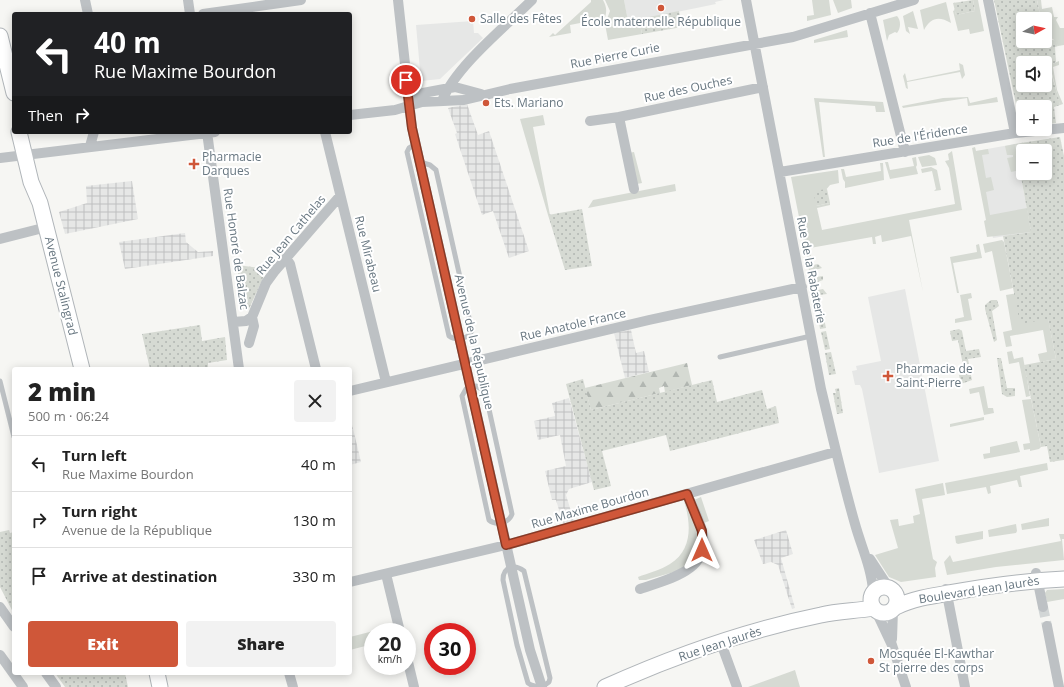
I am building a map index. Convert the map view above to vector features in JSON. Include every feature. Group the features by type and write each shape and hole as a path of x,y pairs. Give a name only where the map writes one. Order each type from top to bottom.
{"main road":[{"path":"1,44 12,85"},
{"name":"Avenue Stalingrad","path":"20,134 29,155"},
{"name":"Avenue Stalingrad","path":"28,134 31,182 40,203 81,367"},
{"name":"Boulevard Jean Jaurès","path":"893,600 946,590 1036,577 1064,570"},
{"name":"Boulevard Jean Jaurès","path":"1036,577 1064,579"},
{"path":"878,588 893,600 885,614 873,601 878,588"},
{"name":"Rue Jean Jaurès","path":"605,687 673,659 721,643 764,630 839,612 873,601"},
{"path":"157,675 160,687"}],"street":[{"path":"85,0 88,12"},
{"path":"188,0 190,12"},
{"path":"217,12 301,0"},
{"name":"Avenue de la République","path":"398,0 409,106 416,144 530,650 542,687"},
{"path":"442,101 447,90 459,72 532,0"},
{"name":"Rue de la Rabaterie","path":"746,0 835,452 871,577 873,601 892,645 906,687"},
{"name":"Rue Pierre Curie","path":"352,115 395,110 422,102 464,100 482,94 797,36 914,0"},
{"path":"988,0 1015,133"},
{"path":"870,13 905,152"},
{"name":"Rue Pierre Curie","path":"409,106 420,94 458,87 482,94"},
{"name":"Rue des Ouches","path":"590,122 762,87"},
{"path":"619,117 634,189"},
{"name":"Rue de l'Éridence","path":"780,172 1015,133 1064,128"},
{"path":"90,146 93,134"},
{"path":"0,158 193,134"},
{"name":"Rue Honoré de Balzac","path":"210,134 239,367"},
{"name":"Rue Mirabeau","path":"325,134 386,382"},
{"name":"Rue Jean Cathelas","path":"249,343 254,326 252,317 266,283 340,196"},
{"path":"0,239 46,227"},
{"path":"286,258 290,264 316,367"},
{"name":"Rue Anatole France","path":"352,390 466,363 802,287"},
{"path":"233,322 246,320 252,317"},
{"name":"Rue Maxime Bourdon","path":"352,582 506,545 835,452"},
{"path":"640,589 689,570 700,555 704,544 702,531 687,494"},
{"name":"Rue de la Rabaterie","path":"860,542 893,600 892,645"},
{"path":"386,574 398,623"},
{"path":"1036,577 1043,607"},
{"path":"946,590 966,687"},
{"path":"0,608 12,624"},
{"path":"1047,626 1059,687"},
{"path":"721,643 737,687"},
{"path":"0,654 12,671"},
{"path":"15,675 23,687"},
{"path":"47,675 56,687"},
{"path":"290,675 293,687"},
{"path":"411,675 414,687"}],"lane":[{"path":"416,144 409,148 407,152 449,336 454,339 461,339"},
{"path":"720,358 811,336"},
{"path":"0,381 12,429"},
{"path":"511,567 504,572 503,580 517,645 528,683 538,687"}],"shaded area":[{"name":"École maternelle République","path":"624,0 724,0 715,2 716,4 628,22"},
{"path":"473,21 474,33 478,33 483,38 440,79 421,81 416,25"},
{"path":"467,104 478,135 489,131 529,251 509,258 493,211 482,215 455,134 457,133 448,108"},
{"path":"1015,144 1016,180 1022,180 1031,232 993,238 976,151"},
{"path":"132,181 138,219 65,234 59,212 87,203 86,186"},
{"path":"185,233 186,242 198,252 213,251 213,256 125,269 119,242"},
{"path":"905,289 939,461 879,473 862,389 860,385 855,385 852,371 857,370 856,366 881,361 868,297"},
{"path":"631,330 636,353 644,351 649,372 625,378 614,333"},
{"path":"569,398 592,482 569,489 566,495 574,521 563,523 556,500 552,500 545,471 566,466 560,435 538,440 534,421 555,416 552,403"},
{"path":"352,424 361,462 352,464"},
{"path":"786,530 793,554 781,558 795,608 792,609 778,565 771,562 763,564 754,540"}],"green space":[{"path":"591,0 603,0 605,4 606,13 603,27 601,19 591,21 592,29 590,21 570,25 571,33 549,37 553,33 555,35 591,2"},
{"path":"605,0 624,0 628,21 639,19 642,34 608,40 605,24 610,11"},
{"path":"812,0 829,0 831,15 807,21 807,16 814,15"},
{"path":"833,0 851,0 852,8 838,13"},
{"path":"973,0 978,0 984,31 970,34 969,29 958,31 953,11 955,10 956,15 975,11"},
{"path":"973,0 975,11 956,15 953,3"},
{"path":"994,0 1037,0 1040,12 1016,12 1016,48 1052,48 1052,40 1056,41 1058,46 1055,47 1056,62 1052,65 1052,56 1016,56 1016,92 1052,92 1052,75 1060,105 1054,107 1056,123 1052,124 1052,100 1016,100 1016,104"},
{"path":"1037,0 1041,0 1042,9 1052,7 1054,17 1058,17 1056,20 1060,28 1064,28 1064,45 1058,46 1052,39 1052,12 1040,12"},
{"path":"946,2 951,23 943,19 932,20 924,30 920,10"},
{"path":"679,11 682,27 642,34 639,19"},
{"path":"913,11 918,29 908,27 910,34 906,31 903,16"},
{"path":"897,16 900,22 899,29 897,33 895,32 889,35 887,41 883,20"},
{"path":"847,30 848,37 814,43 814,40"},
{"path":"1059,61 1059,65 1053,67 1057,90 1063,104 1060,105 1052,74 1052,64"},
{"path":"959,63 963,65 965,75 962,79 960,72 907,82 908,89 906,88 903,76 905,73 907,81 960,70"},
{"path":"968,97 970,103 997,97 998,102 968,106 967,98 903,108 902,106 943,98"},
{"path":"814,98 883,102 885,112 876,112 875,106 819,102 825,157 823,157"},
{"path":"543,115 545,125 533,127 550,215 548,215 520,119"},
{"path":"1060,137 1064,156 1064,460 1050,462 1047,446 1041,447 1024,365 1056,359 1048,319 1020,324 1003,236 1031,232 1022,180 1052,180 1052,144 1016,144 1016,150 1015,144"},
{"path":"1015,144 1016,171 1011,172 1007,158 1013,157 1013,155 1007,155 1005,146"},
{"path":"975,147 976,151 988,149 989,154 982,155 986,178 991,177 994,190 986,192 990,215 1027,208 1031,232 987,237 984,221 986,220 972,148"},
{"path":"952,151 962,210 909,220 923,292 911,236 882,242 881,235 875,237 876,244 873,244 872,237 810,248 811,256 807,257 791,177 838,170 839,183 830,185 825,191 820,190 816,206 830,203 830,205 817,208 822,230 955,204 949,168 945,161 949,160 948,154"},
{"path":"634,152 642,183 637,184 628,153"},
{"path":"929,155 935,158 937,165 922,167 918,157"},
{"path":"916,157 918,174 890,179 885,162 888,162 890,170 914,166 912,158"},
{"path":"880,163 883,163 884,180 845,188 845,182 841,169 844,169 846,177 881,171"},
{"path":"931,167 937,170 941,190 934,191 936,189 932,171 922,173 921,169"},
{"path":"675,184 676,191 588,208 593,200"},
{"path":"827,189 830,203 816,206 814,194 820,190"},
{"path":"582,209 592,266 565,270 548,215"},
{"path":"1002,240 1004,242 1013,288 1000,291 992,251 985,253 983,244"},
{"path":"979,244 982,258 953,263 959,293 957,293 950,257 977,252 976,245"},
{"path":"818,264 822,268 815,270 816,277 823,276 823,280 812,284 808,266"},
{"path":"237,265 267,269 247,311 242,309"},
{"path":"823,289 827,294 819,295 821,306 816,307 813,291"},
{"path":"1024,292 1038,320 1048,318 1056,359 1040,362 1038,354 1047,352 1043,330 1010,336 1012,346 1006,347 1003,332 1012,330 1006,295"},
{"path":"971,293 972,298 968,299 972,320 955,323 955,319 964,317 960,295"},
{"path":"991,300 997,300 999,306 992,311 997,340 994,342 985,309 985,305"},
{"path":"822,309 826,328 820,329 817,310"},
{"path":"200,325 202,341 225,337 227,360 208,363 208,367 150,367 142,334"},
{"path":"959,329 962,331 966,351 979,349 981,357 968,359 969,364 963,365 958,340 952,341 950,331"},
{"path":"826,331 830,349 825,350 821,332"},
{"path":"1012,351 1014,359 1023,357 1030,396 1026,397 1019,362 1009,364 1007,352"},
{"path":"831,352 836,374 829,375 825,353"},
{"path":"997,358 1001,358 1007,388 1015,388 1015,396 1007,397 1002,394"},
{"path":"687,363 692,385 665,392 664,386 659,388 660,393 591,410 585,388"},
{"path":"969,366 972,380 961,384 959,375 965,373 964,367"},
{"path":"583,379 591,410 712,380 717,402 762,390 767,409 776,406 779,423 670,451 666,435 602,451 611,486 594,490 566,384"},
{"path":"984,386 988,408 993,408 994,413 984,415 979,392 970,394 969,389"},
{"path":"839,388 843,413 837,414 833,393 836,393 835,389"},
{"path":"1031,399 1041,447 1030,451 1030,449 1024,450 1023,444 1030,443 1022,400"},
{"path":"984,417 984,420 950,427 950,424"},
{"path":"1017,441 1020,452 984,459 983,454 990,453 990,447"},
{"path":"1047,463 1048,470 1020,476 1022,487 1019,487 1017,480 990,486 991,493 988,494 986,487 947,494 945,483"},
{"path":"943,483 945,495 922,499 933,559 937,562 935,568 936,577 901,582 889,577 875,555 898,548 890,520 898,519 899,526 914,523 913,516 920,514 915,489"},
{"path":"701,497 709,521 704,523 694,500"},
{"path":"684,501 686,502 700,537 695,558 681,570 646,580 639,580 638,577 659,570 670,564 683,551 688,536 689,527"},
{"path":"1049,518 1049,526 1022,530 1021,524"},
{"path":"1016,524 1016,533 989,537 988,530"},
{"path":"9,530 10,533 12,532 12,610 0,587 0,532"},
{"path":"983,531 983,539 958,544 956,543 955,536"},
{"path":"1059,534 1064,534 1064,539 1062,539 1064,560 996,567 947,575 944,562 950,555 953,562 1061,541"},
{"path":"1064,589 1064,599 1047,602 1045,593 1047,590"},
{"path":"364,633 364,646 352,649 352,636"},
{"path":"795,670 800,687 748,687"},
{"path":"56,675 125,675 128,687 65,687"}],"tunnel":[{"path":"1043,607 1047,626"}],"place":[{"name":"École maternelle République","path":"661,8"},
{"name":"Salle des Fêtes","path":"472,19"},
{"name":"Ets. Mariano","path":"486,103"},
{"name":"Pharmacie Darques","path":"194,164"},
{"name":"Pharmacie de Saint-Pierre","path":"888,376"},
{"name":"Mosquée El-Kawthar St pierre des corps","path":"871,661"}],"route":[{"path":"406,80 412,128 506,545 687,494 700,523 704,537 702,550"}]}
